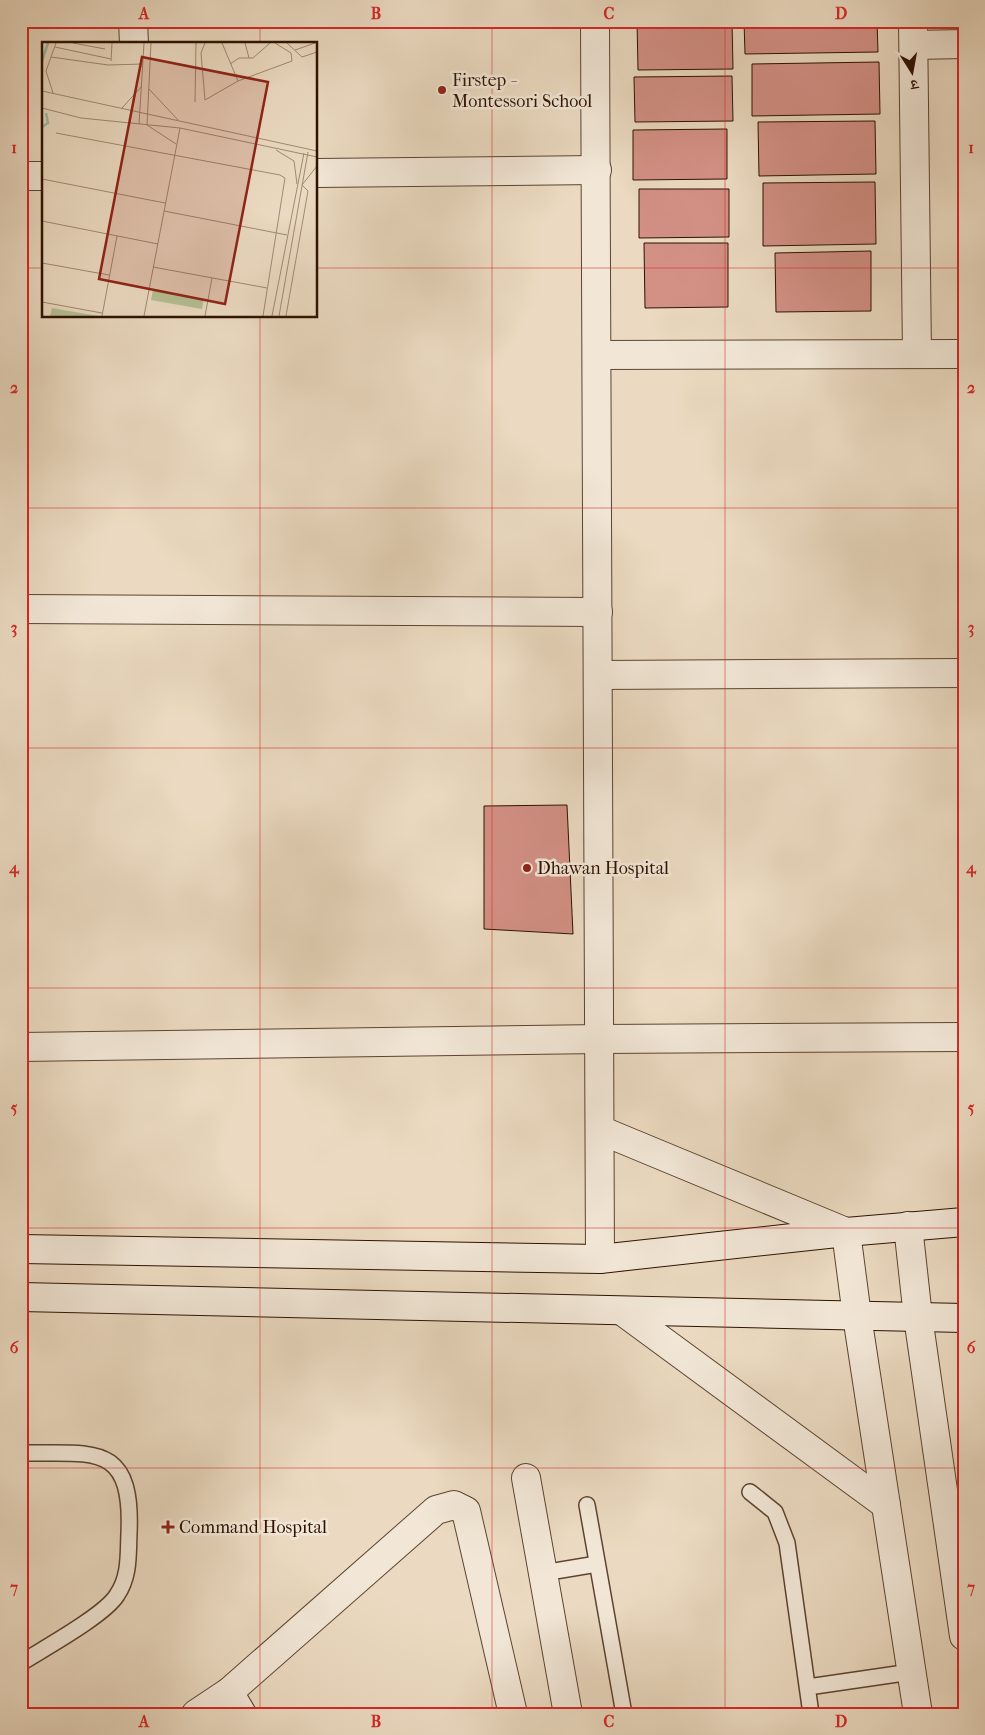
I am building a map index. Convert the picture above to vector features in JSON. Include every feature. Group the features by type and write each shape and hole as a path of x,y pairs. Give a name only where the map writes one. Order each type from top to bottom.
{"street":[{"path":"134,21 134,42"},
{"path":"595,21 600,1258"},
{"path":"917,354 914,33 964,44"},
{"path":"318,173 597,170"},
{"path":"21,176 42,176"},
{"path":"597,355 964,354"},
{"path":"21,609 598,612"},
{"path":"598,675 964,674"},
{"path":"21,1047 600,1039 964,1037"},
{"path":"600,1130 846,1232"},
{"path":"21,1249 600,1258 846,1232 964,1222"},
{"path":"908,1226 918,1317 964,1636"},
{"path":"846,1232 857,1316 918,1714"},
{"path":"21,1298 964,1318"},
{"path":"622,1311 886,1505"},
{"path":"526,1478 568,1714"},
{"path":"946,1516 964,1486"},
{"path":"196,1714 236,1703 436,1510 454,1505 466,1511 513,1714"}],"lane":[{"path":"21,1453 95,1454 112,1463 123,1477 130,1504 128,1571 117,1596 92,1618 21,1663"},
{"path":"750,1492 775,1512 787,1543 812,1714"},
{"path":"587,1505 624,1714"},
{"path":"543,1574 597,1564"},
{"path":"808,1687 911,1672"}],"building":[{"path":"637,21 732,21 733,69 638,70"},
{"path":"744,21 877,21 878,52 745,54"},
{"path":"879,62 880,114 752,116 752,64"},
{"path":"732,76 733,121 635,122 634,77"},
{"path":"875,121 876,174 759,176 758,122"},
{"path":"727,129 727,179 633,180 633,130"},
{"path":"875,182 876,244 763,246 763,183"},
{"path":"639,189 729,189 729,237 639,238"},
{"path":"644,243 728,243 728,307 645,308"},
{"path":"871,251 871,311 776,312 775,253"},
{"name":"Dhawan Hospital","path":"567,805 573,934 484,929 484,806"}],"place":[{"name":"Firstep - Montessori School","path":"442,90"},
{"name":"Dhawan Hospital","path":"527,868"},
{"name":"Command Hospital","path":"168,1527"}]}
